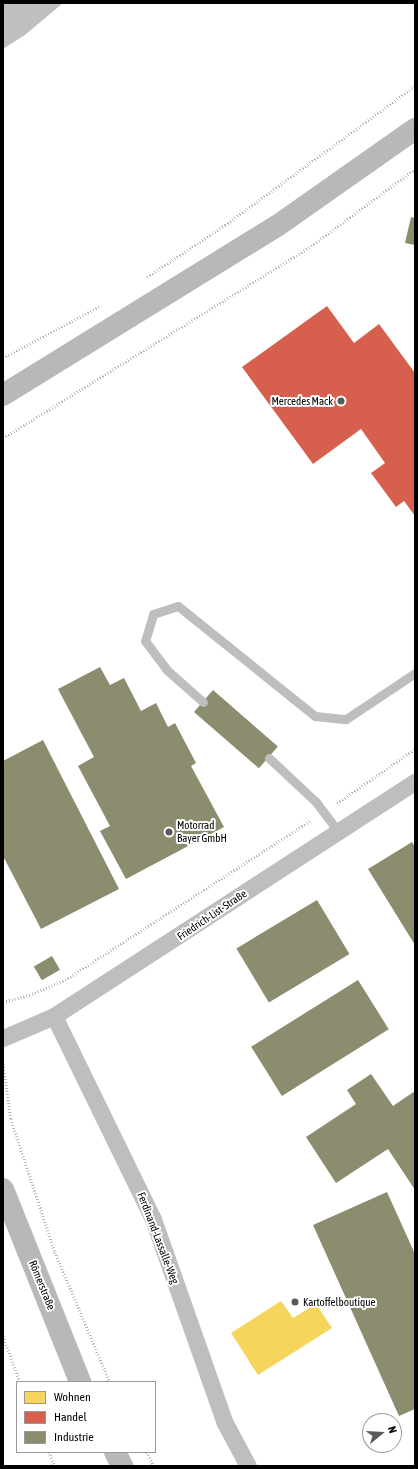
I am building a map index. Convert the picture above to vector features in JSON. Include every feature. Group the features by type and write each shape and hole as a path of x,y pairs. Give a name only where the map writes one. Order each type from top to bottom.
{"main road":[{"path":"3,395 277,226 415,129"},
{"name":"Römerstraße","path":"3,1189 80,1381"},
{"path":"116,1453 122,1466"}],"street":[{"name":"Friedrich-List-Straße","path":"3,1038 54,1016 194,927 337,830 415,782"},
{"name":"Ferdinand-Lassalle-Weg","path":"54,1016 153,1220 225,1423 248,1466"}],"lane":[{"path":"203,702 167,670 145,641 154,614 178,606 315,716 346,719 415,673"},
{"path":"269,758 316,802 337,830"}],"path":[{"path":"146,278 225,225 415,86"},
{"path":"3,438 310,246 415,169"},
{"path":"3,358 106,303"},
{"path":"3,1002 32,994 65,980 323,812 415,749"},
{"path":"3,1061 11,1119 18,1141 55,1252 110,1381"},
{"path":"3,1336 20,1381"},
{"path":"49,1453 55,1466"},
{"path":"148,1453 154,1466"}],"shaded area":[{"path":"3,3 63,3 25,35 3,49"}],"building: Wohnen":[{"path":"281,1301 293,1318 316,1304 332,1328 258,1375 231,1333"}],"building: Handel":[{"name":"Mercedes Mack","path":"327,306 354,343 379,324 415,373 415,516 404,501 396,507 371,473 385,463 361,429 313,464 242,367"}],"building: Industrie":[{"path":"411,217 415,218 415,245 405,243"},
{"path":"100,667 110,685 124,678 141,711 156,703 168,727 175,723 196,763 191,766 224,827 126,879 100,831 110,826 78,766 94,757 58,689"},
{"path":"213,690 278,746 259,768 194,712"},
{"path":"43,740 119,889 41,929 3,856 3,761"},
{"path":"412,842 415,847 415,945 368,869"},
{"path":"317,900 349,954 269,1002 236,948"},
{"path":"52,956 60,970 42,980 34,966"},
{"path":"358,980 389,1029 282,1096 251,1047"},
{"path":"371,1074 393,1106 415,1091 415,1190 388,1149 336,1183 306,1137 356,1104 347,1090"},
{"path":"387,1192 415,1254 415,1409 402,1415 402,1413 398,1413 313,1225"}],"place":[{"name":"Mercedes Mack","path":"341,401"},
{"name":"Motorrad Bayer GmbH","path":"169,832"},
{"name":"Kartoffelboutique","path":"295,1302"}]}
